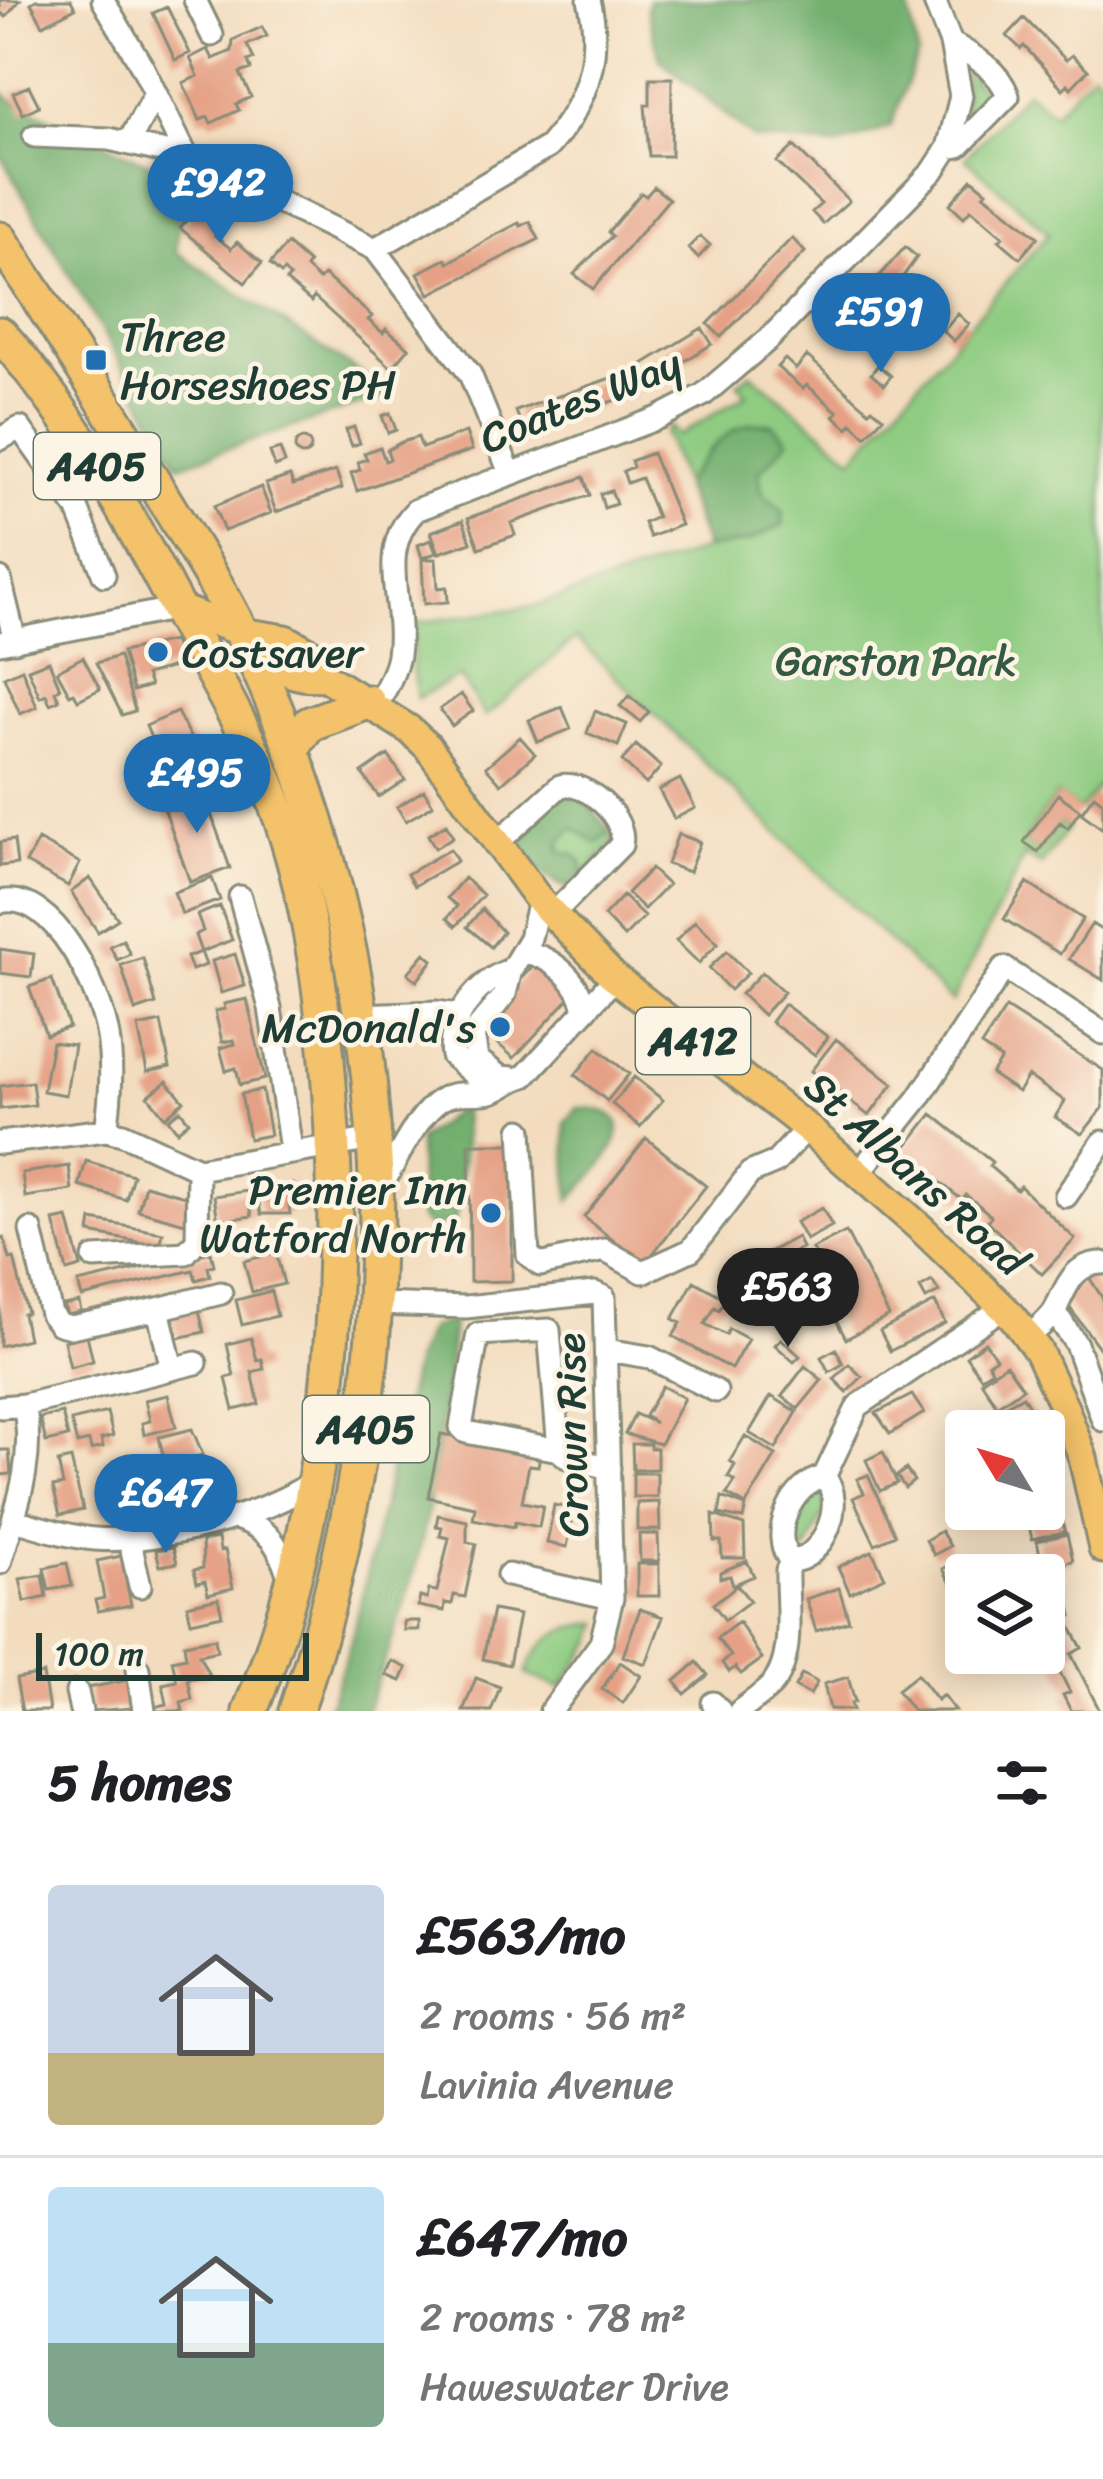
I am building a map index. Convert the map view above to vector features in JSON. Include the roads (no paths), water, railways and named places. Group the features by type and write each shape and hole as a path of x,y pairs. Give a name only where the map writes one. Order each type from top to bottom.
{"highway":[{"name":"A405","path":"0,239 136,453 241,632 292,748 327,864 359,1015 377,1193 372,1383 332,1600 296,1711"},
{"name":"A405","path":"0,334 65,415 111,488 250,743 281,821 307,914 322,1005 334,1146 336,1297 315,1480 292,1587 250,1711"},
{"path":"136,453 129,483 174,560 178,608"},
{"path":"241,632 246,689 254,711 250,743"},
{"path":"292,748 309,724 372,704"}],"main road":[{"name":"St Albans Road","path":"178,608 241,632 286,639 313,654 324,676 372,704 428,747 546,908 615,978 807,1129 1004,1307 1039,1352 1066,1412 1083,1458 1103,1549"}],"street":[{"path":"104,0 187,157"},
{"path":"194,0 212,35"},
{"path":"375,249 548,147 570,123 586,92 597,34 589,0"},
{"name":"Coates Way","path":"372,704 398,658 392,561 400,530 426,503 658,418 703,395 769,339 933,171 948,148 961,96 951,44 934,0"},
{"path":"948,148 958,146 1008,96 1003,82 973,55 951,44"},
{"path":"129,142 154,95"},
{"path":"34,136 129,142 187,157 375,249 470,374 510,473"},
{"path":"0,439 20,428 76,508 104,575"},
{"path":"76,508 111,488"},
{"path":"0,579 8,642 178,608"},
{"path":"496,844 560,786 572,783 620,822 624,834 621,845 546,908 505,994 477,1024 472,1043 477,1059 490,1070 513,1078"},
{"path":"240,897 270,1008 291,1150"},
{"path":"0,902 24,900 39,910 80,961 97,996 112,1072 106,1130"},
{"path":"494,1092 452,1056 452,1035 458,1016 498,973 518,961 549,961 581,992 585,1012"},
{"path":"859,1174 919,1098 1004,968 1103,1033"},
{"path":"377,1193 404,1144 440,1100 494,1092 513,1078 525,1076 615,978"},
{"path":"359,1015 437,1012 458,1016"},
{"path":"521,1130 528,1255 540,1265 604,1250 643,1272 691,1250 749,1173 776,1162 807,1129"},
{"path":"0,1143 106,1130 198,1168 374,1139"},
{"path":"1066,1196 1103,1142"},
{"path":"94,1258 186,1253 197,1240 198,1168"},
{"path":"31,1230 51,1314 59,1324 71,1327 221,1293"},
{"path":"1027,1337 1055,1312 1061,1291 1082,1266 1103,1263"},
{"name":"Crown Rise","path":"377,1304 466,1306 595,1293 604,1297 612,1598 601,1643 551,1711"},
{"path":"530,1329 532,1300"},
{"path":"824,1477 858,1406 1004,1307"},
{"path":"158,1309 172,1369"},
{"path":"1055,1312 1076,1345 1103,1420"},
{"path":"559,1450 553,1335 544,1328 478,1334 461,1427 466,1432 559,1450 609,1468"},
{"path":"607,1350 649,1358 716,1390"},
{"path":"0,1563 28,1460 30,1434 13,1406 196,1364"},
{"path":"740,1711 772,1686 781,1672 791,1562 781,1544 782,1529 798,1493 812,1479 824,1477"},
{"path":"791,1562 803,1561 812,1553 828,1524 834,1503 832,1485 824,1477"},
{"path":"14,1520 78,1537 129,1538 235,1518 289,1498 315,1480"},
{"path":"235,1518 262,1526 275,1540 292,1587"},
{"path":"129,1538 140,1586"},
{"path":"508,1575 612,1598"},
{"path":"138,1669 144,1711"}],"place":[{"name":"Three Horseshoes PH","path":"96,360"},
{"name":"Costsaver","path":"158,652"},
{"name":"McDonald's","path":"500,1027"},
{"name":"Premier Inn Watford North","path":"491,1213"}],"park label":[{"name":"Garston Park","path":"896,660"}]}
